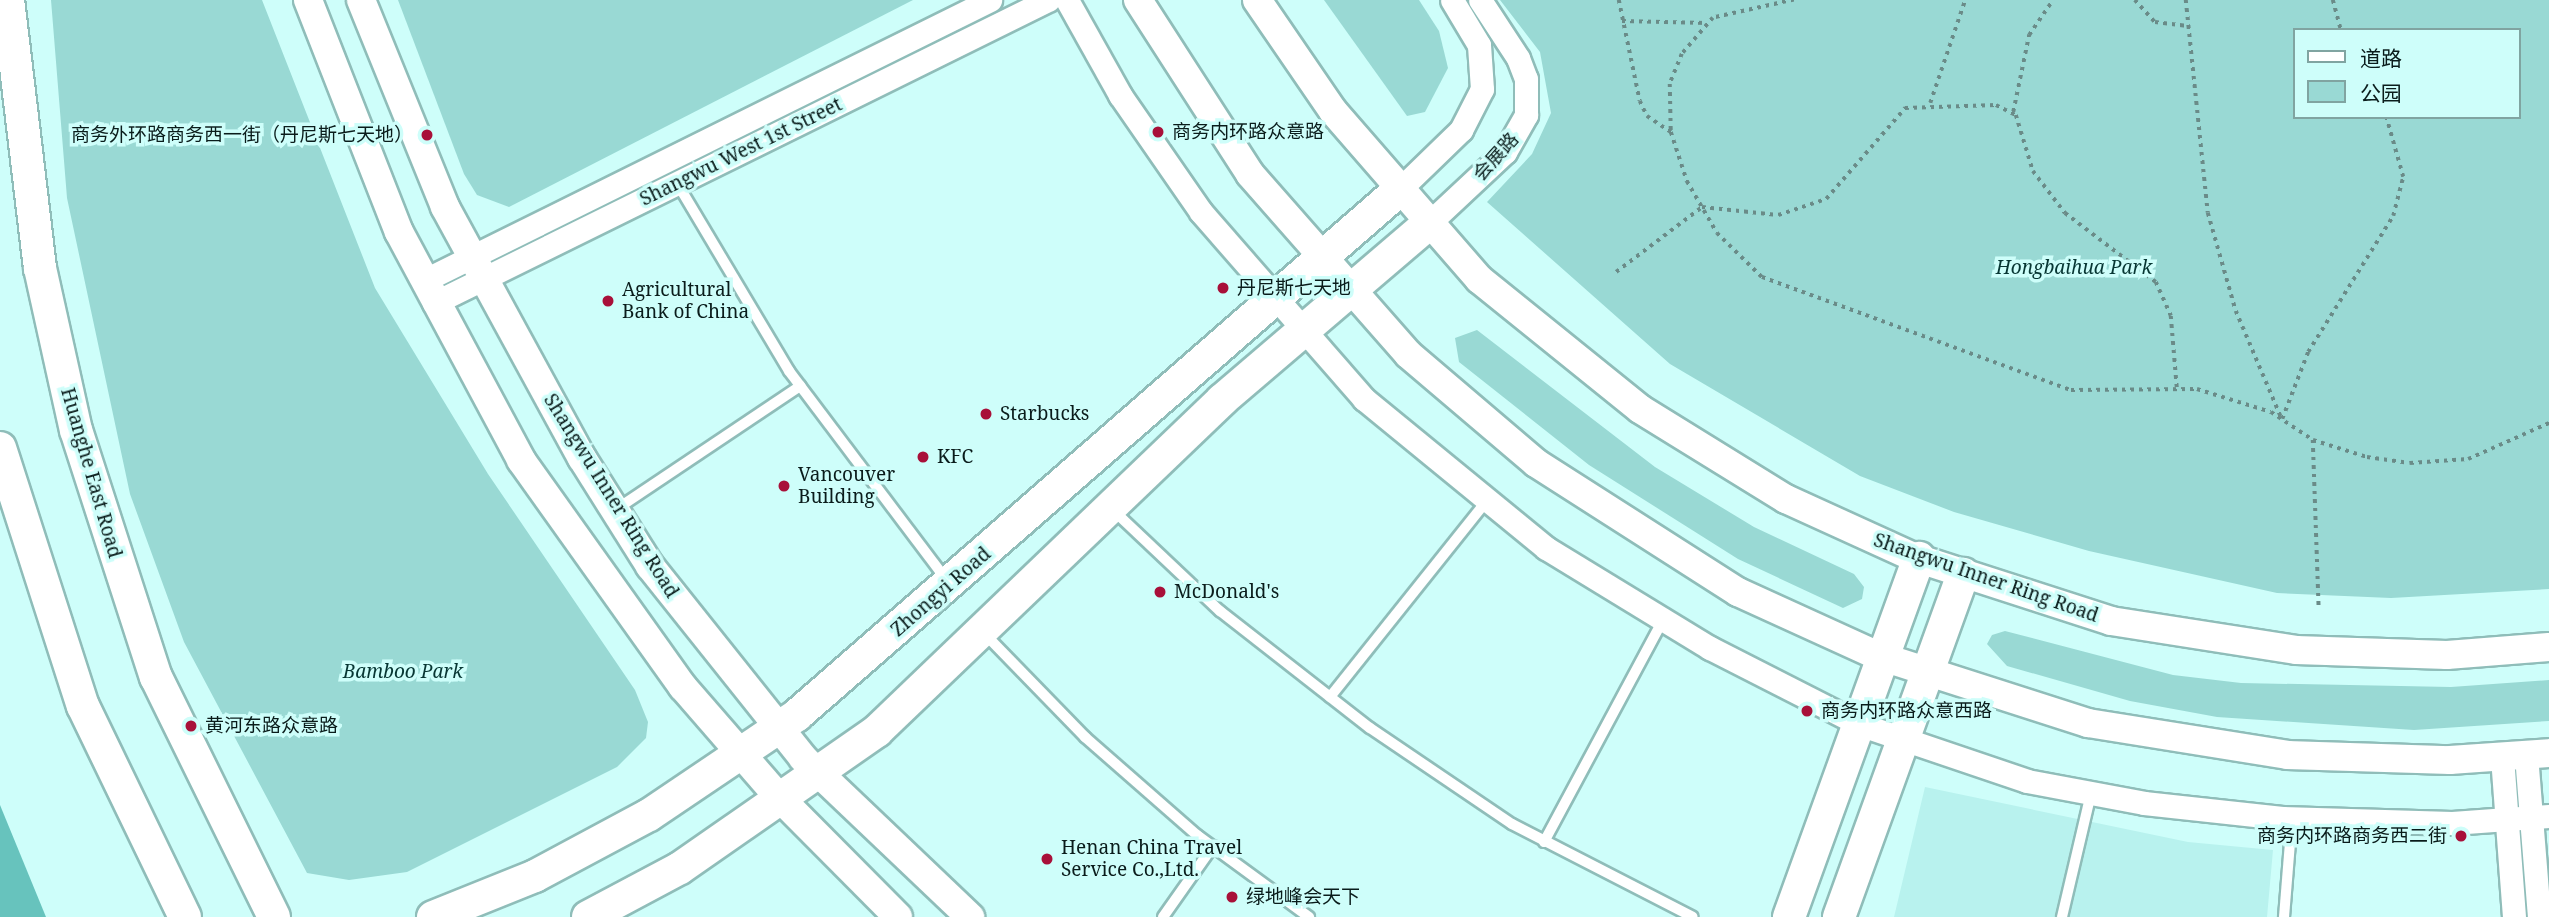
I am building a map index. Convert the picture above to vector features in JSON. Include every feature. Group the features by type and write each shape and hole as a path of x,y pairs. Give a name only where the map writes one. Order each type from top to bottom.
{"main road":[{"name":"Huanghe East Road","path":"8,0 40,268 76,430 156,677 274,917"},
{"name":"Zhongyi Road","path":"433,917 573,856 741,754 778,728 949,584 1398,191"},
{"path":"588,917 680,868 782,800 877,731 1110,507 1300,333 1427,225"},
{"path":"0,448 83,706 185,917"},
{"path":"1789,917 1919,558"},
{"path":"1839,917 1963,574"}],"street":[{"path":"308,0 357,136 429,292 521,460 580,546 741,754 782,800 898,917"},
{"name":"Shangwu Inner Ring Road","path":"361,0 406,120 477,268 615,510 778,728 819,774 970,917"},
{"name":"Shangwu West 1st Street","path":"429,292 990,0"},
{"name":"Shangwu West 1st Street","path":"477,268 677,183 1048,0"},
{"path":"1067,0 1151,142 1300,333 1364,399 1485,503 1662,622 1859,724 2014,777 2091,793 2292,818 2540,817"},
{"path":"1138,0 1203,107 1320,259 1348,292 1453,396 1581,496 1738,592 1883,657 2088,723 2221,747 2374,759 2526,755"},
{"name":"Shangwu Inner Ring Road","path":"1257,0 1333,111 1398,191 1427,225 1521,317 1640,409 1786,499 1919,558 2111,621 2236,643 2389,654 2549,647"},
{"path":"1398,191 1461,130 1482,89 1479,45 1451,0"},
{"name":"会展路","path":"1427,225 1505,152 1527,115 1522,68 1480,0"},
{"path":"2526,755 2540,817 2539,917"},
{"path":"2514,917 2507,819 2526,755"}],"lane":[{"path":"677,183 800,386 949,584"},
{"path":"615,510 800,386"},
{"path":"1330,697 1485,503"},
{"path":"1110,507 1220,611 1330,697 1544,842 1692,917"},
{"path":"1544,842 1662,622"},
{"path":"981,631 1085,737 1213,846 1309,917"},
{"path":"2062,917 2091,793"},
{"path":"2284,917 2292,818"},
{"path":"1163,917 1213,846"}],"path":[{"path":"1619,0 1640,101 1647,116 1671,132"},
{"path":"1794,0 1729,11 1707,23 1682,54 1670,84 1671,132 1702,207 1743,264 1788,289 2071,390 2177,388 2235,398 2282,419 2313,440 2367,457 2442,463 2486,453 2549,422"},
{"path":"1930,103 1965,0"},
{"path":"2053,0 2029,35 2013,112 2033,172 2053,199 2140,266 2165,297 2177,388"},
{"path":"2135,0 2155,22 2190,26"},
{"path":"2186,0 2208,213 2236,311 2282,419"},
{"path":"2333,0 2340,28"},
{"path":"1622,21 1707,23"},
{"path":"1616,272 1702,207 1768,215 1807,208 1853,175 1895,116 1930,103 1996,105 2013,112"},
{"path":"2282,419 2308,352 2393,216 2403,177 2387,119"},
{"path":"2313,440 2319,608"}],"shaded area":[{"path":"1925,787 2188,842 2273,850 2267,917 1894,917"},
{"path":"0,805 46,917 0,917"}],"green space":[{"name":"Bamboo Park","path":"51,0 262,0 375,288 488,474 635,690 648,722 646,738 617,767 407,872 349,880 307,873 184,642 130,494 67,198"},
{"path":"398,0 913,0 509,207 477,195 464,174"},
{"path":"1324,0 1419,0 1439,31 1448,68 1425,112 1407,116"},
{"name":"Hongbaihua Park","path":"1500,0 2549,0 2549,589 2391,598 2277,593 2089,551 1954,512 1860,476 1670,364 1487,202 1532,154 1551,113 1540,52"},
{"path":"1477,330 1655,467 1754,527 1854,574 1864,587 1862,599 1843,608 1738,559 1589,465 1459,362 1455,338"},
{"path":"2005,631 2173,675 2241,683 2451,687 2549,680 2549,721 2414,730 2217,717 2130,701 2007,666 1987,644 1992,635"}],"place":[{"name":"商务内环路众意路","path":"1158,132"},
{"name":"商务外环路商务西一街（丹尼斯七天地）","path":"427,135"},
{"name":"丹尼斯七天地","path":"1223,288"},
{"name":"Agricultural Bank of China","path":"608,301"},
{"name":"Starbucks","path":"986,414"},
{"name":"KFC","path":"923,457"},
{"name":"Vancouver Building","path":"784,486"},
{"name":"McDonald's","path":"1160,592"},
{"name":"商务内环路众意西路","path":"1807,711"},
{"name":"黄河东路众意路","path":"191,726"},
{"name":"商务内环路商务西二街","path":"2461,836"},
{"name":"Henan China Travel Service Co.,Ltd.","path":"1047,859"},
{"name":"绿地峰会天下","path":"1232,897"}]}
